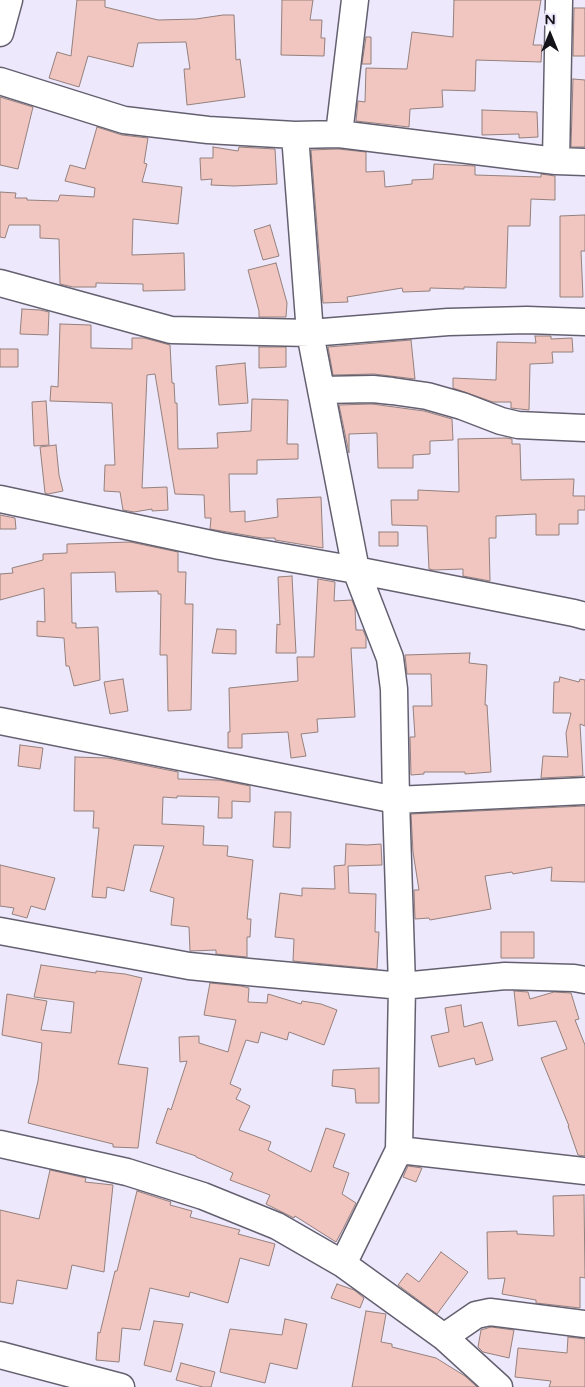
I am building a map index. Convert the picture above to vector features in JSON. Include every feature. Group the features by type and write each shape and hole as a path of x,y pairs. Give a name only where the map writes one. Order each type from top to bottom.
{"street":[{"path":"0,32 9,0"},
{"path":"339,134 354,0"},
{"path":"556,161 559,0"},
{"path":"0,81 124,120 208,130 294,135 339,134 556,161 585,162"},
{"path":"294,135 310,333 356,570 390,658 394,689 402,986 399,1150 343,1264"},
{"path":"0,282 171,330 310,333 448,322 527,320 585,322"},
{"path":"321,390 373,389 401,392 436,398 501,421 518,425 585,428"},
{"path":"0,499 220,546 356,570 574,612 585,616"},
{"path":"0,720 396,800 585,791"},
{"path":"0,931 189,966 402,986 505,976 585,980"},
{"path":"0,1144 127,1172 204,1196 277,1226 343,1264 444,1338 499,1387"},
{"path":"399,1150 585,1171"},
{"path":"444,1338 476,1315 490,1312 585,1324"},
{"path":"0,1355 121,1387"}],"building":[{"path":"77,0 105,0 105,7 158,20 234,15 236,60 240,59 245,97 187,105 184,69 190,69 186,42 138,43 133,67 88,56 79,87 49,78 57,52 71,56"},
{"path":"282,0 313,0 310,20 322,20 321,38 325,38 324,56 281,55"},
{"path":"454,0 541,0 533,45 542,45 541,62 476,60 475,91 442,90 443,107 410,109 409,127 356,121 358,101 365,102 366,68 407,69 412,32 453,37"},
{"path":"574,8 585,8 585,56 573,56"},
{"path":"366,37 371,37 371,64 362,64"},
{"path":"573,79 585,80 585,147 571,147"},
{"path":"0,97 33,107 18,169 0,165"},
{"path":"482,110 537,112 538,137 519,138 519,134 482,135"},
{"path":"97,127 122,135 148,138 144,163 147,164 142,182 182,187 178,224 133,219 132,255 184,253 185,290 143,291 143,284 96,283 96,287 73,287 60,284 59,239 40,238 40,225 9,225 5,238 0,237 0,192 16,193 15,198 27,198 27,200 58,201 60,195 94,197 95,188 65,181 70,165 85,169"},
{"path":"213,147 238,151 239,147 275,149 277,184 211,185 212,179 201,180 200,158 213,158"},
{"path":"338,149 366,152 366,172 384,171 385,187 412,184 412,180 433,179 434,164 475,166 475,175 541,177 541,174 555,176 555,200 531,199 530,226 508,226 506,288 430,288 430,291 403,292 402,288 347,297 348,302 323,303 311,150"},
{"path":"585,215 585,251 581,251 583,297 560,297 560,216"},
{"path":"270,225 279,256 263,260 254,230"},
{"path":"276,263 287,303 286,317 259,317 248,270"},
{"path":"22,309 49,312 48,335 20,334"},
{"path":"60,324 91,325 91,348 132,349 132,338 144,338 170,345 172,383 174,383 175,403 177,403 178,449 218,448 217,433 251,431 252,399 288,400 287,444 298,444 298,459 257,460 257,474 229,474 230,512 245,511 245,522 278,517 277,499 321,497 323,548 275,540 275,538 262,538 210,529 211,518 205,518 204,495 175,494 155,374 147,375 142,488 167,487 168,510 152,511 152,509 134,512 123,510 120,492 104,491 105,465 115,465 112,403 50,401 51,386 58,387"},
{"path":"535,336 551,336 551,339 572,338 573,352 552,352 553,363 530,364 529,410 511,408 511,402 493,402 453,388 453,378 496,380 497,342 536,343"},
{"path":"411,340 415,379 374,374 333,375 328,347"},
{"path":"259,347 286,347 286,367 259,368"},
{"path":"0,349 18,349 18,367 0,367"},
{"path":"245,363 248,403 219,405 216,366"},
{"path":"46,401 49,445 34,446 32,402"},
{"path":"372,404 424,411 452,419 453,440 430,441 430,454 413,455 413,468 378,468 377,433 349,434 349,453 339,405"},
{"path":"458,439 512,439 512,444 520,444 521,480 574,479 573,496 585,496 585,510 578,510 578,524 559,524 559,535 536,535 536,514 496,516 496,538 489,538 490,581 463,576 463,569 429,569 427,526 392,525 391,500 418,500 418,490 459,492"},
{"path":"56,445 59,475 63,491 48,494 45,493 40,447"},
{"path":"0,515 15,518 16,529 0,529"},
{"path":"379,532 398,532 398,546 379,546"},
{"path":"130,542 178,552 178,572 186,572 185,604 193,604 191,710 168,711 167,655 160,655 161,594 158,594 158,591 116,592 115,572 71,573 72,623 76,623 76,628 98,627 100,680 74,686 69,666 66,666 64,638 37,636 37,621 45,622 44,588 0,600 0,574 13,573 12,568 43,560 43,554 67,553 67,544"},
{"path":"292,576 296,653 276,653 277,624 280,625 278,577"},
{"path":"318,579 335,582 334,601 352,600 355,608 356,630 363,630 366,637 366,648 351,648 355,717 317,719 318,732 301,734 306,756 291,758 288,732 242,734 242,748 228,748 228,732 230,732 229,688 298,681 297,657 314,657"},
{"path":"217,629 236,630 236,654 212,653"},
{"path":"470,653 469,663 487,665 485,705 487,705 491,772 465,774 465,772 424,772 424,774 411,775 410,737 415,737 413,706 432,706 431,674 407,674 405,655"},
{"path":"560,677 579,682 580,679 585,680 585,726 580,724 583,776 541,778 543,756 568,757 566,733 571,713 553,713 554,682 559,682"},
{"path":"123,679 128,711 110,714 104,682"},
{"path":"20,745 43,748 40,769 18,766"},
{"path":"75,757 108,758 178,772 178,779 220,780 250,786 250,802 232,801 232,818 218,818 219,797 163,797 162,824 204,826 203,845 228,846 227,856 253,860 247,919 251,919 250,937 247,937 247,957 216,954 216,950 190,951 189,927 171,925 174,898 150,891 164,846 134,845 124,891 107,887 106,898 92,897 99,828 93,828 94,811 74,811"},
{"path":"585,806 585,882 551,881 552,867 513,874 512,872 485,876 491,909 430,920 429,918 415,919 414,890 419,890 413,852 411,814"},
{"path":"275,812 291,812 290,848 273,847"},
{"path":"346,844 381,844 382,865 348,866 349,893 376,894 375,932 379,932 377,969 293,961 294,939 275,937 280,893 302,896 302,888 335,889 334,866 345,865"},
{"path":"0,865 55,878 45,910 31,906 27,918 12,914 14,908 0,906"},
{"path":"501,932 534,932 534,958 501,958"},
{"path":"41,965 96,973 96,971 125,974 142,978 118,1064 148,1068 138,1148 113,1147 113,1144 28,1123 38,1081 42,1043 2,1035 7,994 47,1001 41,1030 71,1033 74,1002 34,997"},
{"path":"210,983 249,988 248,1002 267,1003 268,994 301,1004 302,1001 321,1004 337,1010 324,1045 289,1032 287,1040 261,1032 258,1043 246,1040 230,1084 241,1089 236,1099 250,1106 239,1130 271,1142 268,1150 311,1172 326,1128 345,1134 333,1167 349,1173 342,1194 356,1203 336,1242 295,1216 294,1218 266,1204 270,1195 230,1180 233,1173 196,1156 156,1143 168,1108 171,1110 187,1061 180,1062 179,1037 199,1036 199,1043 228,1052 236,1020 204,1015"},
{"path":"514,991 528,992 530,999 554,992 571,993 579,1019 575,1020 585,1045 585,1156 578,1155 569,1126 541,1058 567,1049 556,1021 518,1026"},
{"path":"461,1005 464,1027 482,1022 493,1060 476,1065 474,1058 439,1067 431,1036 449,1032 445,1008"},
{"path":"379,1068 379,1103 356,1103 355,1089 332,1086 333,1070"},
{"path":"408,1166 422,1168 416,1182 403,1177"},
{"path":"50,1170 86,1178 85,1182 113,1185 104,1272 72,1265 67,1289 17,1280 13,1304 0,1302 0,1210 39,1219"},
{"path":"137,1191 171,1202 170,1205 192,1211 190,1217 240,1230 238,1234 275,1244 269,1266 240,1258 228,1303 190,1292 189,1297 150,1288 140,1330 122,1328 119,1362 96,1360 98,1332 100,1333"},
{"path":"584,1195 585,1278 580,1277 580,1308 536,1303 536,1300 502,1294 505,1278 488,1279 487,1232 517,1231 517,1234 554,1236 553,1196"},
{"path":"441,1252 468,1272 437,1314 398,1285 407,1273 419,1282"},
{"path":"337,1284 354,1290 364,1298 360,1308 331,1298"},
{"path":"366,1311 386,1314 381,1342 392,1344 392,1347 436,1358 465,1376 477,1387 352,1387"},
{"path":"285,1319 307,1324 297,1369 270,1363 265,1383 220,1372 230,1329 282,1335"},
{"path":"154,1321 183,1324 171,1372 144,1365"},
{"path":"491,1327 514,1330 509,1358 483,1352 478,1347 481,1330"},
{"path":"568,1337 585,1339 585,1387 549,1387 551,1381 515,1377 518,1348 567,1353"},
{"path":"181,1363 215,1372 211,1387 203,1387 176,1380"}]}
